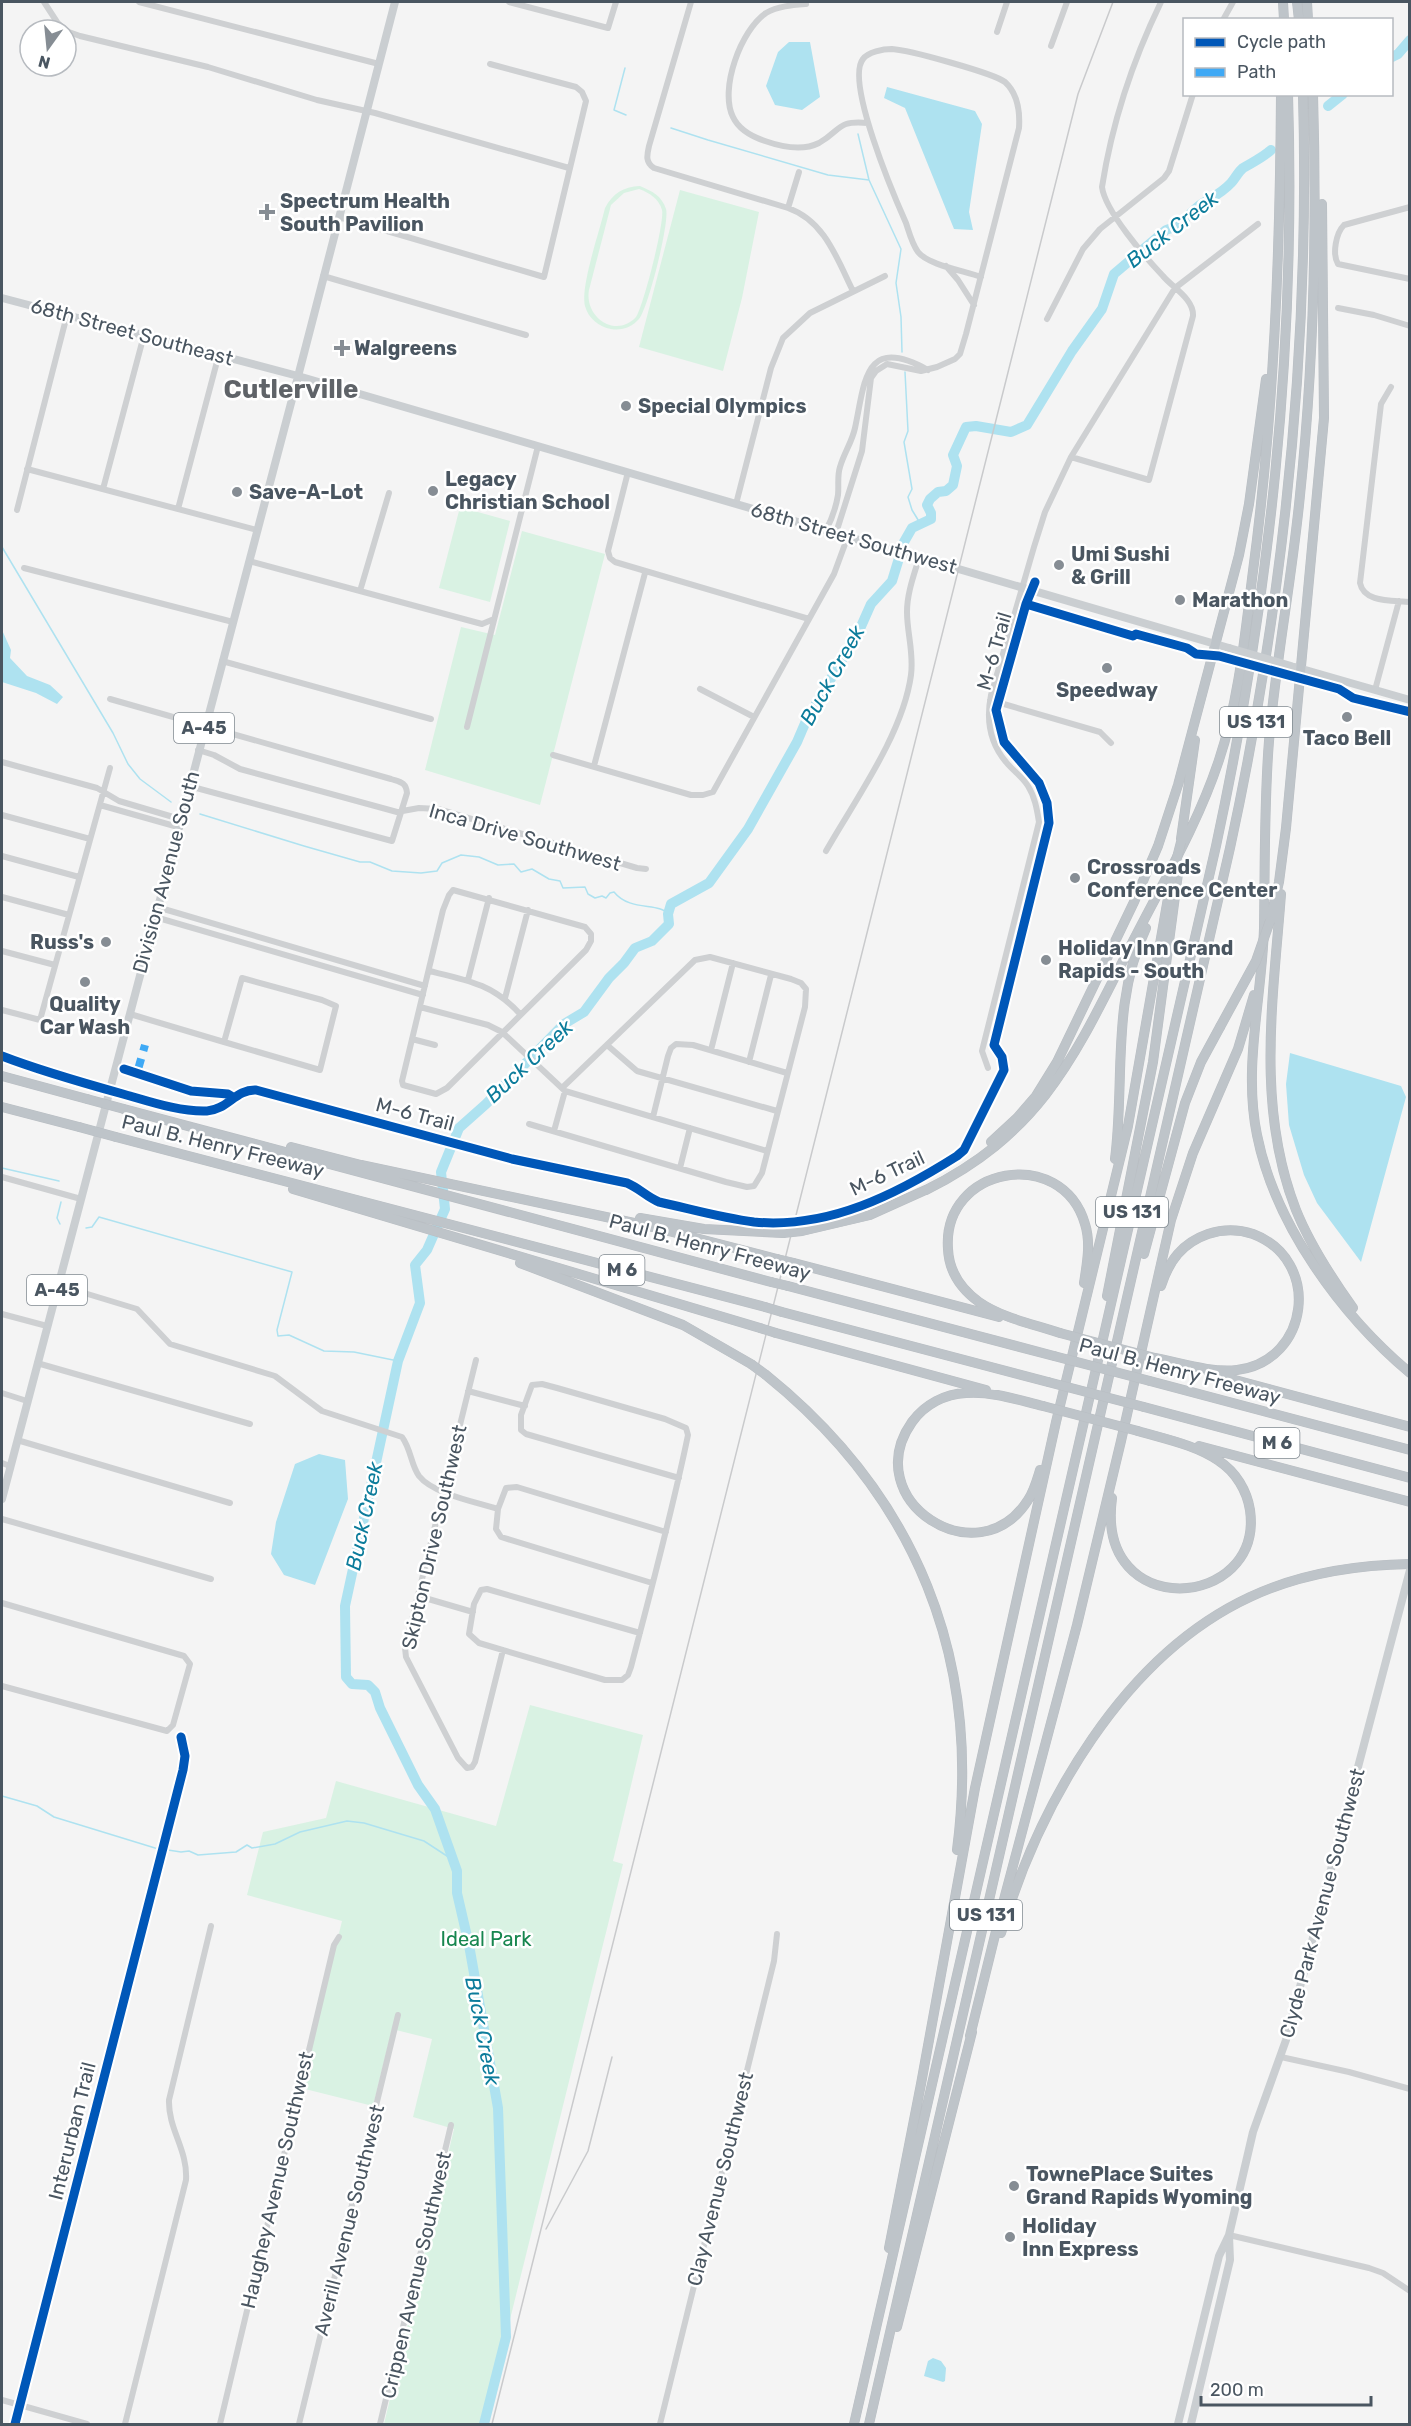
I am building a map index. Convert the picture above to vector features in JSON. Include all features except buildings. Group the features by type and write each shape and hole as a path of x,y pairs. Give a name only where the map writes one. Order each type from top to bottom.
{"highway":[{"path":"1283,2 1284,17"},
{"path":"1298,2 1299,18"},
{"path":"1306,2 1308,18"},
{"path":"1108,1204 1118,1138 1120,1030 1128,980 1144,932 1218,762 1229,723 1238,674 1262,496 1274,357 1281,96"},
{"name":"US 131","path":"854,2424 1095,1378 1235,757 1253,654 1272,513 1284,374 1289,269 1288,96"},
{"name":"US 131","path":"869,2424 1243,791 1275,609 1293,452 1300,363 1305,203 1303,96"},
{"path":"1313,96 1322,196 1324,394 1319,484 1286,828 1269,1065 1275,1137 1288,1188 1303,1227 1329,1273 1373,1337"},
{"path":"1313,96 1316,244 1311,361 1299,507 1269,744 1267,922 1251,1072 1253,1111 1260,1149 1274,1188 1305,1250 1343,1306 1410,1373"},
{"path":"926,1190 978,1154 1017,1118 1042,1087 1058,1062 1158,846 1178,785 1236,569 1247,515 1264,400 1275,295"},
{"path":"1095,1378 1111,1272 1153,1062 1203,693"},
{"path":"1119,1336 1185,1103 1202,1062 1250,973 1267,922 1279,882 1286,828"},
{"path":"879,2315 892,2227 921,2084 975,1788 1056,1422 1128,1126 1171,881 1182,841"},
{"path":"512,1196 704,1229 783,1233 802,1231 870,1215 966,1169 994,1148 1025,1119 1057,1081 1086,1034 1182,841"},
{"path":"876,2392 899,2322 1002,1907 1077,1625 1177,1201 1193,1153 1238,1049 1250,1013 1267,922"},
{"name":"Paul B. Henry Freeway","path":"2,1076 216,1133 232,1133 487,1206 1410,1450"},
{"name":"Paul B. Henry Freeway","path":"2,1107 185,1155 207,1165 351,1202"},
{"path":"360,1169 490,1191 663,1230 1410,1427"},
{"path":"1060,1333 986,1306 966,1291 955,1276 949,1258 947,1237 959,1205 975,1188 985,1182 1008,1174 1033,1176 1057,1186 1075,1204 1086,1224 1088,1247 1079,1326"},
{"path":"351,1202 476,1245 776,1333 1043,1406 1408,1501"},
{"name":"M 6","path":"351,1202 480,1232 1410,1478"},
{"path":"1144,1340 1169,1266 1178,1253 1191,1241 1211,1233 1239,1231 1263,1238 1286,1258 1299,1288 1299,1307 1295,1324 1278,1351 1258,1364 1238,1370 1208,1368 1155,1358"},
{"path":"476,1245 648,1310 700,1334 751,1364 825,1428 868,1479 913,1553 946,1641 958,1695 964,1773 947,1938"},
{"path":"1043,1406 981,1393 952,1394 939,1399 914,1419 901,1443 899,1469 908,1498 925,1517 944,1528 967,1533 986,1531 998,1526 1012,1517 1027,1502 1036,1483 1056,1422"},
{"path":"1121,1441 1110,1521 1111,1533 1121,1557 1146,1581 1161,1587 1191,1588 1218,1578 1236,1562 1248,1537 1250,1509 1243,1489 1228,1468 1211,1456 1138,1431"},
{"path":"970,2036 1005,1920 1033,1844 1055,1798 1081,1755 1151,1669 1198,1629 1249,1598 1310,1576 1390,1564 1410,1564"}],"main road":[{"name":"Division Avenue South","path":"2,1499 298,376 394,2"},
{"name":"68th Street Southeast","path":"2,298 298,376"},
{"name":"68th Street Southwest","path":"298,376 1410,700"},
{"name":"Clyde Park Avenue Southwest","path":"1179,2424 1219,2256 1229,2235 1253,2132 1281,2057 1410,1570"},
{"name":"Clyde Park Avenue Southwest","path":"1191,2424 1230,2259 1229,2235"}],"street":[{"path":"44,2 54,18"},
{"path":"139,2 379,64"},
{"path":"509,2 608,28 616,2"},
{"path":"690,2 646,157 648,163 654,168 788,208 808,217 830,246 853,291"},
{"path":"998,32 1007,2"},
{"path":"1052,46 1066,2"},
{"path":"1071,457 1149,480 1193,316 1192,307 1145,255 1103,199 1102,187 1106,164 1119,112 1134,64 1161,2"},
{"path":"1224,18 1233,2"},
{"path":"806,4 785,6 767,12 747,32 732,75 728,97 732,115 738,125 751,135 780,146 796,148 820,142 838,127 847,123 868,123"},
{"path":"78,35 208,67 317,100 569,168"},
{"path":"826,530 838,495 841,464 849,446 866,375 884,359 893,358 929,370 955,359 960,354 974,305 1019,128 1020,110 1014,94 1005,82 899,50 890,49 867,54 858,68 868,123 890,186 918,251 931,261 981,277"},
{"path":"339,217 544,277 586,101 582,92 576,87 490,64"},
{"path":"1047,319 1083,249 1100,229 1164,178 1169,171 1192,96"},
{"path":"788,208 799,172"},
{"path":"1410,207 1352,221 1339,230 1335,259 1338,264 1410,279"},
{"path":"988,1068 982,1051 1039,822 1037,807 1029,787 998,751 990,733 988,717 990,700 1045,512 1071,457 1175,288 1258,224"},
{"path":"945,265 958,279 974,305"},
{"path":"323,276 526,336"},
{"path":"736,504 771,368 783,338 810,313 885,276"},
{"path":"1338,308 1374,315 1410,326"},
{"path":"17,510 67,315"},
{"path":"103,489 144,335"},
{"path":"178,509 219,354"},
{"path":"836,533 862,451 867,424 869,386 874,369"},
{"path":"1391,387 1382,404 1360,583 1362,591 1367,596 1410,602"},
{"path":"467,727 538,446"},
{"path":"849,446 862,451"},
{"path":"27,469 257,530"},
{"path":"628,472 609,551 610,558 622,566 809,619"},
{"path":"360,591 389,494"},
{"path":"553,755 691,795 713,792 834,574 848,536"},
{"path":"826,851 892,734 904,706 912,661 908,628 908,598 915,557"},
{"path":"249,561 482,624 494,619"},
{"path":"24,568 233,622"},
{"path":"594,766 645,573"},
{"path":"1375,690 1399,601"},
{"path":"222,661 431,719"},
{"path":"700,689 754,717"},
{"path":"110,699 391,779 403,783 406,787 402,812 392,842 189,786"},
{"path":"990,700 1100,732 1111,743"},
{"name":"Inca Drive Southwest","path":"198,750 214,755 240,769 402,812 419,808 438,809 646,869"},
{"path":"2,762 104,792 119,801 179,823"},
{"path":"2,1010 40,1020 110,768"},
{"path":"100,805 179,823"},
{"path":"2,815 90,838"},
{"path":"2,856 80,878"},
{"path":"453,890 489,898 585,927 591,934 591,941 586,950 447,1088 435,1094 404,1085 402,1081 405,1066 448,895 453,890"},
{"path":"2,897 69,915"},
{"path":"468,980 489,898"},
{"path":"157,907 425,986"},
{"path":"505,998 528,910"},
{"path":"155,916 423,995"},
{"path":"2,951 55,965"},
{"path":"529,1124 747,1187 754,1186 762,1173 805,1007 806,989 801,983 734,963 710,957 695,960 563,1089 554,1131"},
{"path":"711,1050 734,963"},
{"path":"429,971 484,986 505,998 520,1014"},
{"path":"749,1062 771,975"},
{"path":"130,1014 224,1042 320,1070 336,1006 242,978 224,1042"},
{"path":"420,1007 488,1025 502,1032 563,1089 767,1151"},
{"path":"412,1039 435,1045"},
{"path":"653,1117 671,1048 676,1044 684,1043 711,1050 787,1073"},
{"path":"607,1045 631,1068 777,1111"},
{"path":"680,1168 690,1128"},
{"path":"2,1177 81,1198"},
{"path":"58,1285 137,1309 170,1344 275,1376 322,1411 395,1434 405,1441 419,1476 426,1483 444,1492 498,1509"},
{"path":"2,1314 47,1326"},
{"name":"Skipton Drive Southwest","path":"476,1360 405,1648 406,1657 459,1760 465,1767 471,1768 475,1762 503,1650"},
{"path":"37,1363 250,1424"},
{"path":"640,1633 487,1589 481,1590 477,1596 469,1634 472,1639 503,1650 605,1680 622,1680 630,1672 666,1532 679,1479 688,1435 686,1428 664,1419 542,1383 532,1385 525,1406 521,1430 526,1434 679,1479"},
{"path":"468,1391 525,1406"},
{"path":"2,1393 27,1401"},
{"path":"17,1440 230,1503"},
{"path":"2,1463 10,1466"},
{"path":"652,1582 501,1537 496,1529 498,1509 506,1488 517,1486 666,1532"},
{"path":"2,1520 211,1579"},
{"path":"418,1596 473,1612"},
{"path":"2,1603 184,1656 189,1659 190,1664 174,1725 170,1730 165,1731 2,1686"},
{"path":"125,2424 186,2180 184,2155 171,2126 168,2113 169,2100 211,1926"},
{"name":"Clay Avenue Southwest","path":"660,2424 774,1961 777,1934"},
{"name":"Haughey Avenue Southwest","path":"220,2424 334,1945 339,1937"},
{"name":"Averill Avenue Southwest","path":"299,2424 398,2014"},
{"path":"1281,2057 1349,2072 1410,2089"},
{"name":"Crippen Avenue Southwest","path":"380,2424 451,2125"},
{"path":"1229,2235 1369,2268 1383,2273 1410,2291"},
{"path":"2,2400 87,2424"}],"green space":[{"path":"640,186 649,190 662,201 666,209 665,230 653,283 643,312 639,319 630,326 623,329 611,329 598,324 591,318 585,306 585,286 605,208 615,195 624,189","holes":["639,189 650,195 661,206 660,230 653,264 636,317 620,326 611,325 603,322 591,309 589,290 611,205 624,193"]},
{"path":"680,190 759,212 742,298 723,371 639,347"},
{"path":"460,507 510,521 490,602 439,588"},
{"path":"522,531 605,554 540,805 425,770 461,627 495,635"},
{"name":"Ideal Park","path":"530,1705 643,1735 613,1861 623,1864 484,2424 384,2424 454,2129 413,2117 432,2039 392,2029 373,2106 301,2088 342,1921 247,1895 263,1832 326,1818 336,1781 496,1826"}],"water":[{"path":"789,42 810,42 820,97 802,110 775,105 766,86 778,52"},
{"path":"887,87 975,111 982,124 969,212 973,230 954,229 905,108 884,98"},
{"path":"2,630 11,650 10,658 27,676 50,685 63,697 57,704 36,693 2,682"},
{"path":"1290,1053 1401,1086 1406,1097 1361,1262 1317,1203 1304,1175 1289,1125 1286,1084"},
{"path":"319,1454 345,1460 348,1499 315,1585 284,1575 271,1554 276,1522 295,1464"},
{"path":"933,2358 941,2361 946,2368 943,2382 924,2376 928,2361"}],"waterway":[{"name":"Buck Creek","path":"1393,56 1410,40"},
{"path":"625,68 614,110 626,115"},
{"name":"Buck Creek","path":"1328,106 1340,96"},
{"path":"671,128 828,175 869,180"},
{"path":"858,134 869,180 901,249 896,283 901,317 902,352"},
{"name":"Buck Creek","path":"484,2424 506,2337 498,2108 469,1945 457,1893 457,1871 435,1809 418,1785 380,1708 375,1692 368,1685 352,1684 346,1677 345,1606 398,1361 420,1303 415,1265 427,1250 445,1209 441,1172 459,1128 486,1104 564,1024 584,1012 635,948 652,941 669,924 668,914 671,904 709,883 748,829 797,742 806,721 859,631 871,604 892,581 904,542 912,528 931,519 927,505 930,499 938,492 946,491 953,485 957,466 953,455 966,427 976,426 1011,432 1027,425 1072,351 1102,309 1114,274 1166,230 1181,223 1200,205 1224,190 1243,168 1271,150"},
{"path":"905,372 908,431 904,442 912,489 908,497 912,510 920,523"},
{"path":"2,547 113,733 128,764 140,779 171,802"},
{"path":"200,814 360,862 370,862 392,871 421,873 437,871 442,863 461,855 479,857 498,865 514,864 521,872 532,869 549,879 560,881 563,888 585,887 588,894 595,898 602,896 606,898 614,892 628,902 658,908 668,914"},
{"path":"2,1168 59,1181"},
{"path":"60,1224 57,1218 61,1202"},
{"path":"86,1228 92,1227 99,1217 292,1272 277,1330 278,1336 289,1335 324,1351 354,1352 398,1361"},
{"path":"2,1796 37,1806 54,1817 155,1848 189,1851 198,1855 236,1852 247,1845 252,1848 275,1844 300,1832 347,1821 364,1823 424,1841 450,1858"}],"railway":[{"path":"492,2424 1078,94 1113,2"},
{"path":"546,2229 588,2151 612,2057"}],"marked path":[{"path":"137,1073 145,1045"}],"cycle path":[{"name":"M-6 Trail","path":"2,1056 81,1082 178,1109 214,1110 243,1093 256,1090 512,1159 627,1183 659,1202 754,1222 782,1223 809,1220 861,1206 886,1195 934,1170 964,1150 1004,1070 1002,1057 994,1045 1049,823 1047,803 1039,783 1004,742 996,710 1026,604 1035,582"},
{"path":"1026,604 1133,636 1136,634 1187,648 1196,654 1219,656 1339,689 1353,698 1410,712"},
{"path":"124,1069 191,1091 228,1094 233,1097"},
{"name":"Interurban Trail","path":"15,2424 183,1770 185,1756 181,1737"}],"place":[{"name":"Spectrum Health South Pavilion","path":"267,212"},
{"name":"Walgreens","path":"342,348"},
{"name":"Special Olympics","path":"626,406"},
{"name":"Legacy Christian School","path":"433,491"},
{"name":"Save-A-Lot","path":"237,492"},
{"name":"Umi Sushi & Grill","path":"1059,565"},
{"name":"Marathon","path":"1180,600"},
{"name":"Speedway","path":"1107,668"},
{"name":"Taco Bell","path":"1347,717"},
{"name":"Crossroads Conference Center","path":"1075,878"},
{"name":"Russ's","path":"106,942"},
{"name":"Holiday Inn Grand Rapids - South","path":"1046,960"},
{"name":"Quality Car Wash","path":"85,982"},
{"name":"TownePlace Suites Grand Rapids Wyoming","path":"1014,2186"},
{"name":"Holiday Inn Express","path":"1010,2237"}],"district":[{"name":"Cutlerville","path":"291,389"}]}
